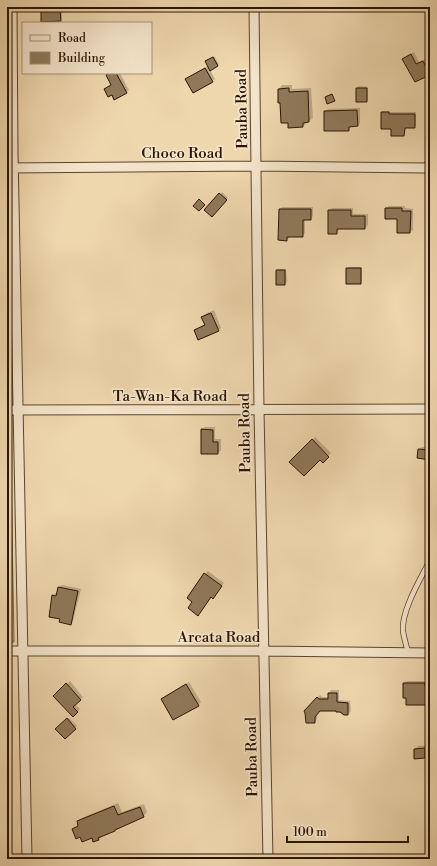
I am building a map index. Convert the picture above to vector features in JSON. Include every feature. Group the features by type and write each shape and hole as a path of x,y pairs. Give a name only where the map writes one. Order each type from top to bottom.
{"street":[{"path":"12,7 10,168 18,410 26,859"},
{"name":"Pauba Road","path":"254,7 259,410 268,859"},
{"name":"Choco Road","path":"10,168 257,166 424,168 430,166"},
{"name":"Ta-Wan-Ka Road","path":"7,410 430,409"},
{"name":"Arcata Road","path":"7,651 264,651 430,653"}],"lane":[{"path":"408,652 403,631 404,621 410,601 430,560"}],"shaded area":[{"path":"7,417 10,417 14,642 7,642"}],"building":[{"path":"60,10 61,21 41,22 41,11"},
{"path":"411,54 416,64 423,61 430,75 415,82 402,59"},
{"path":"213,57 218,66 210,71 205,61"},
{"path":"205,68 213,82 193,93 185,79"},
{"path":"117,74 127,93 114,100 112,95 108,97 104,89 111,85 106,75"},
{"path":"289,88 289,92 308,91 309,122 303,123 303,127 288,128 288,123 281,123 280,103 278,103 278,89"},
{"path":"356,88 367,88 367,102 356,102"},
{"path":"332,94 335,101 327,104 325,97"},
{"path":"357,110 358,126 349,127 349,131 324,131 324,111"},
{"path":"381,112 389,112 389,114 415,114 415,128 405,128 404,136 391,136 391,129 381,129"},
{"path":"219,193 227,200 212,217 204,210"},
{"path":"199,199 205,205 199,211 193,206"},
{"path":"385,208 402,208 402,211 411,211 410,233 397,233 397,219 385,219"},
{"path":"279,209 311,209 311,220 303,220 303,237 287,237 287,241 278,240"},
{"path":"328,210 351,210 351,216 365,216 365,229 337,229 337,234 328,234"},
{"path":"346,268 361,268 361,284 346,284"},
{"path":"276,270 285,270 285,285 276,285"},
{"path":"211,313 219,331 198,340 194,330 205,325 201,317"},
{"path":"201,429 213,430 213,442 218,442 218,454 201,454"},
{"path":"312,439 329,457 323,463 320,460 304,476 289,462"},
{"path":"418,449 430,450 430,460 417,458"},
{"path":"204,573 222,586 213,599 211,597 198,616 188,608 192,602 187,598"},
{"path":"58,587 78,591 71,625 59,622 60,619 49,617 52,595 56,596"},
{"path":"66,683 81,700 73,707 78,712 73,717 53,696"},
{"path":"403,683 425,683 425,686 430,686 430,705 406,705 406,698 403,698"},
{"path":"186,684 199,706 173,720 161,699"},
{"path":"328,693 337,693 337,702 348,703 348,715 344,715 336,711 320,711 315,717 315,723 306,723 304,711 317,697 319,699 328,699"},
{"path":"67,718 76,729 65,739 55,729"},
{"path":"425,748 425,758 414,759 414,749"},
{"path":"114,806 118,815 140,807 144,817 98,838 99,840 93,842 92,838 82,842 80,837 76,839 72,829 78,826 77,821"}]}
